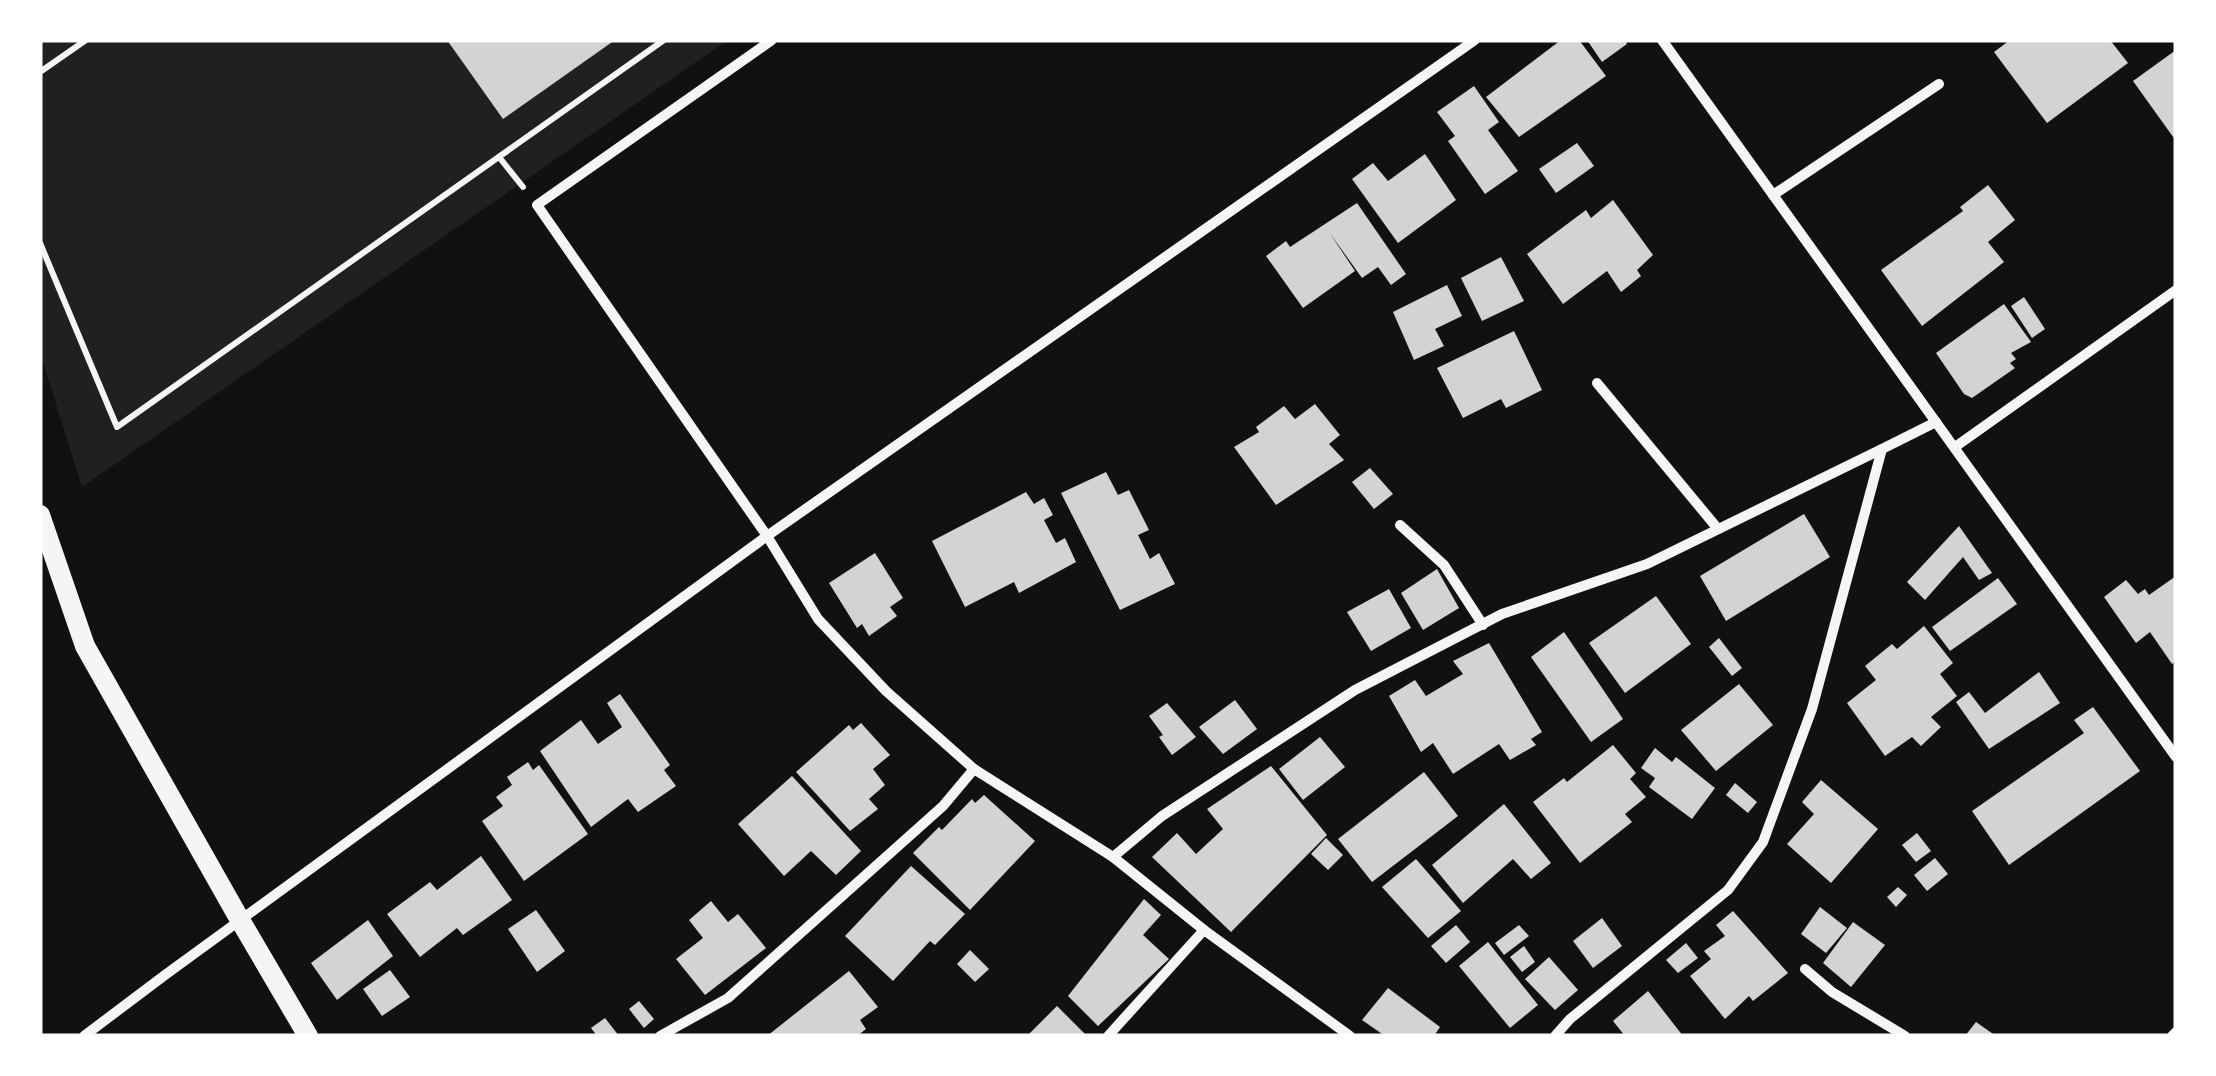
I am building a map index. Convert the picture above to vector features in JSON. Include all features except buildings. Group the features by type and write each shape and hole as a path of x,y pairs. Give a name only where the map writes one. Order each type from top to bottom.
{"main road":[{"path":"40,515 85,646 308,1036"}],"street":[{"path":"772,40 537,205 768,536 818,619 886,691 974,769 1113,857 1204,930 1350,1036"},
{"path":"84,1036 768,536 1475,40"},
{"path":"1662,40 2176,756"},
{"path":"1774,195 1938,84"},
{"path":"1954,447 2176,290"},
{"path":"1597,382 1718,529"},
{"path":"1113,857 1162,816 1355,690 1502,614 1647,564 1936,422"},
{"path":"1555,1036 1570,1018 1728,890 1762,842 1812,709 1882,448"},
{"path":"1400,525 1444,565 1483,624"},
{"path":"660,1036 728,998 942,806 974,769"},
{"path":"1108,1036 1204,930"},
{"path":"1805,969 1832,992 1905,1036"}],"path":[{"path":"40,72 86,40"},
{"path":"40,243 117,427 664,40"}],"shaded area":[{"path":"40,40 728,40 82,487 40,353"}]}
